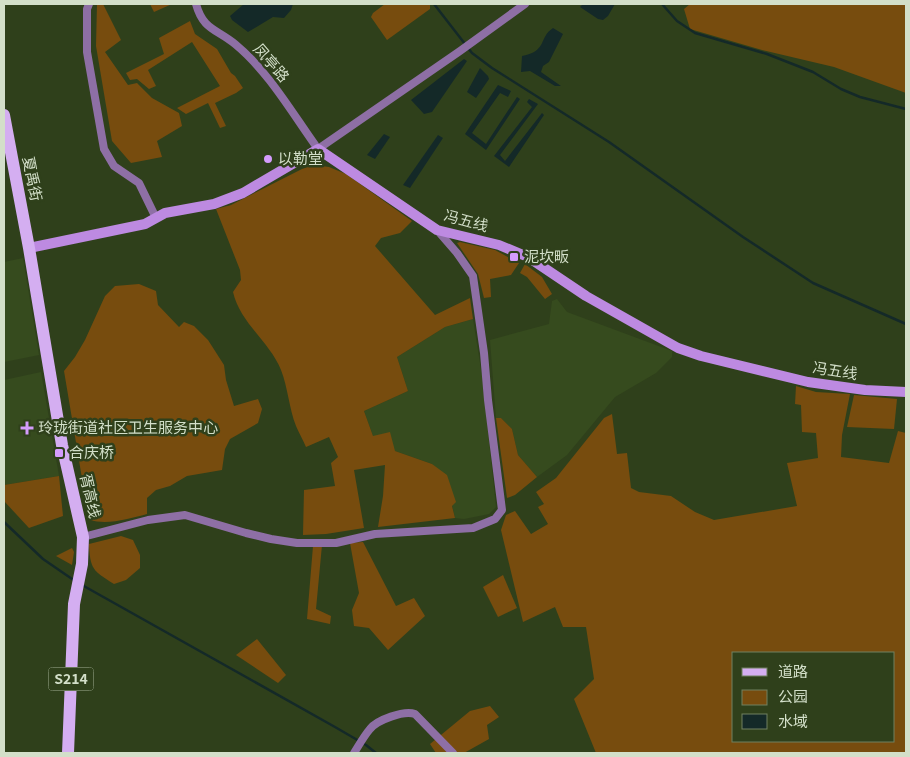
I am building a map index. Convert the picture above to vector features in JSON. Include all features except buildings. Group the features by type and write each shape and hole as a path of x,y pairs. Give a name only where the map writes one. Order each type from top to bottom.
{"main road":[{"name":"夏禹街","path":"4,115 29,248"},
{"name":"胥高线","path":"29,248 62,445 83,537 82,564 74,604 68,753"}],"street":[{"path":"89,4 87,9 87,52 104,149 114,166 139,183 156,218"},
{"name":"凤亭路","path":"196,4 209,28 234,43 262,70 318,149"},
{"path":"29,248 145,224 165,214 214,204 243,193 318,149 460,51 524,4"},
{"name":"冯五线","path":"318,149 437,230 499,244 528,257 586,296 678,348 808,382 865,390 906,392"},
{"path":"83,537 148,520 185,515 246,533 297,543 336,543 375,534 472,528 495,519 502,510 484,353 472,276 457,252 437,230"},
{"path":"356,750 371,727 409,712 415,714 453,753"}],"shaded area":[{"path":"23,258 39,355 4,362 4,262"},
{"path":"557,299 567,312 672,351 672,357 656,373 615,397 567,455 537,477 518,455 512,429 501,418 496,418 490,340 549,324 552,301"},
{"path":"473,319 482,376 496,507 489,514 464,519 455,518 452,505 432,464 395,451 373,436 364,411 408,391 397,357 445,327"},
{"name":"玲珑街道社区卫生服务中心","path":"41,372 59,476 4,485 4,380"}],"green space":[{"path":"97,4 103,4 121,40 105,52 128,85 137,83 152,98 179,113 182,126 157,141 162,157 131,163 112,141 96,46"},
{"path":"150,4 172,4 154,12"},
{"path":"385,4 430,4 430,9 387,40 371,17 373,13"},
{"path":"690,4 906,4 906,93 834,67 762,50 690,29 684,9"},
{"path":"190,21 195,34 217,49 231,73 243,88 215,103 226,126 220,128 208,103 186,114 177,108 220,86 192,42 148,70 156,86 149,89 137,79 130,80 126,73 164,54 159,38"},
{"path":"314,165 329,167 346,174 412,221 400,233 381,238 375,246 435,315 470,298 473,319 445,327 397,357 408,391 364,411 373,436 390,432 395,451 432,464 447,475 456,502 452,506 455,518 378,527 385,465 354,470 364,528 326,534 303,535 304,490 335,486 331,463 338,457 329,437 306,447 296,426 281,370 270,350 248,323 237,303 233,292 241,280 240,270 216,209 231,205 302,169"},
{"path":"460,242 495,250 519,263 511,275 490,279 491,297 484,298 478,274 457,243"},
{"path":"525,264 542,277 552,294 545,299 527,277 520,273"},
{"path":"139,284 156,291 158,305 179,327 184,322 194,326 208,340 224,365 226,380 234,406 258,399 262,409 258,423 230,439 225,449 222,470 187,476 170,486 156,490 147,498 147,514 111,522 89,520 64,371 85,340 105,296 115,286"},
{"path":"796,386 816,392 850,394 842,435 841,457 889,463 898,431 906,433 906,753 596,753 574,699 594,679 586,627 563,627 555,607 523,622 501,530 506,515 515,511 531,534 548,524 538,507 544,504 536,492 556,478 604,418 612,414 617,454 627,453 631,488 639,492 671,496 695,512 714,520 797,506 787,463 818,458 816,433 802,432 801,405 795,404"},
{"path":"854,395 897,399 894,429 847,427"},
{"path":"496,418 501,418 512,429 518,455 537,477 515,495 507,498"},
{"path":"59,476 63,516 29,528 4,501 4,485"},
{"path":"121,536 133,540 140,555 140,568 126,580 114,584 101,576 94,568 90,559 89,544"},
{"path":"363,542 396,606 414,598 425,616 388,650 369,628 354,626 352,610 359,593 350,543"},
{"path":"322,545 316,609 331,616 330,624 307,619 313,546"},
{"path":"72,548 74,552 72,565 56,556"},
{"path":"503,575 517,608 498,617 483,587"},
{"path":"257,639 286,675 278,683 236,655"},
{"path":"490,706 499,717 487,725 489,739 464,753 436,753 430,744 470,711"}],"water":[{"path":"244,4 293,4 291,10 284,18 273,17 248,32 232,20 230,16"},
{"path":"583,4 615,4 608,16 603,20 598,19 580,7"},
{"path":"553,28 563,34 549,62 543,66 541,72 561,86 555,86 530,71 521,72 522,56 536,51 545,36"},
{"path":"464,59 467,61 432,112 424,114 411,100"},
{"path":"480,68 489,79 476,98 467,92"},
{"path":"498,85 511,91 508,97 500,93 472,133 486,144 517,97 520,99 486,150 465,134"},
{"path":"529,99 538,104 500,155 505,161 542,113 544,115 509,167 494,156 532,107 527,102"},
{"path":"384,134 390,137 375,159 367,155"},
{"path":"438,135 443,138 410,188 403,185"}],"waterway":[{"path":"434,4 472,53 492,68 609,142 743,237 813,283 906,324"},
{"path":"662,4 677,21 695,33 767,54 813,72 841,89 860,97 906,109"},
{"path":"4,522 43,559 75,581"},
{"path":"82,585 335,727 376,753"}],"place":[{"name":"以勒堂","path":"268,159"},
{"name":"泥坎畈","path":"514,257"},
{"name":"玲珑街道社区卫生服务中心","path":"27,428"},
{"name":"合庆桥","path":"59,453"}]}
